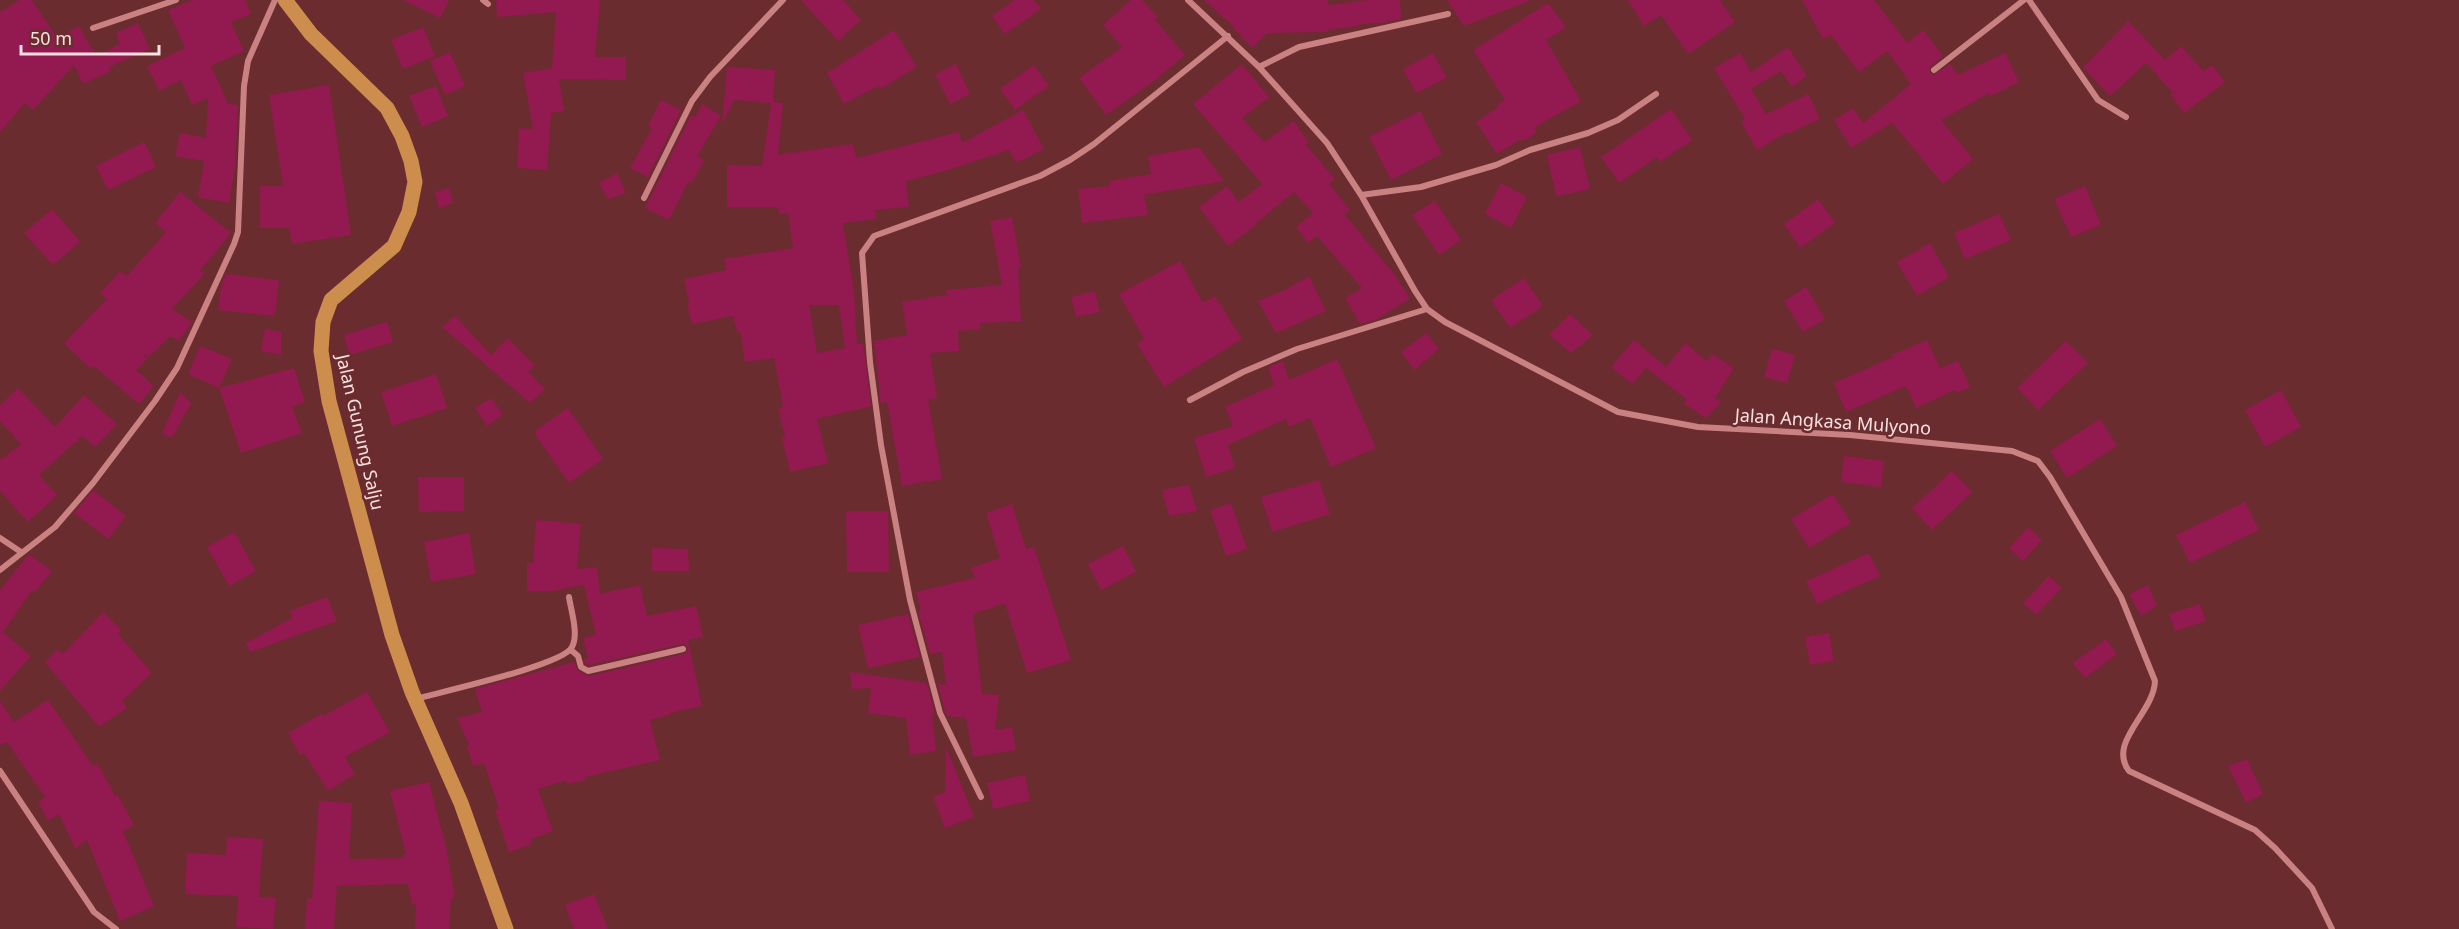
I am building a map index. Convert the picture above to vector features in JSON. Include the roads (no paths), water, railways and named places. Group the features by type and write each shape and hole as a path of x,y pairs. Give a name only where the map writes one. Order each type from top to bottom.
{"main road":[{"name":"Jalan Gunung Salju","path":"285,0 311,34 387,108 402,136 415,182 409,212 394,246 331,300 323,322 321,351 329,401 392,635 415,699 461,803 506,929"}],"street":[{"path":"93,28 176,0"},
{"path":"0,570 55,527 93,483 177,368 234,244 240,219 244,86 248,61 275,0"},
{"path":"644,198 692,101 710,77 783,0"},
{"name":"Jalan Angkasa Mulyono","path":"1188,0 1260,67 1327,143 1361,195 1414,291 1427,309 1445,322 1618,412 1698,427 1850,435 2012,451 2038,461 2050,477 2121,597 2155,681 2155,693 2122,747 2122,759 2125,765 2129,771 2255,830 2312,888 2332,929"},
{"path":"1934,70 2024,0"},
{"path":"2029,0 2098,100 2126,117"},
{"path":"1260,67 1299,47 1448,14"},
{"path":"981,797 940,713 910,600 881,445 870,362 862,253 874,236 1040,176 1070,160 1094,144 1228,36"},
{"path":"1361,195 1421,187 1496,165 1530,150 1588,133 1618,120 1656,94"},
{"path":"1190,400 1243,372 1297,349 1427,309"},
{"path":"0,538 21,552"},
{"path":"415,699 546,663 568,653 571,650 574,635 569,597"},
{"path":"571,650 578,656 581,667 588,670 683,649"},
{"path":"0,771 94,912 116,929"}]}
